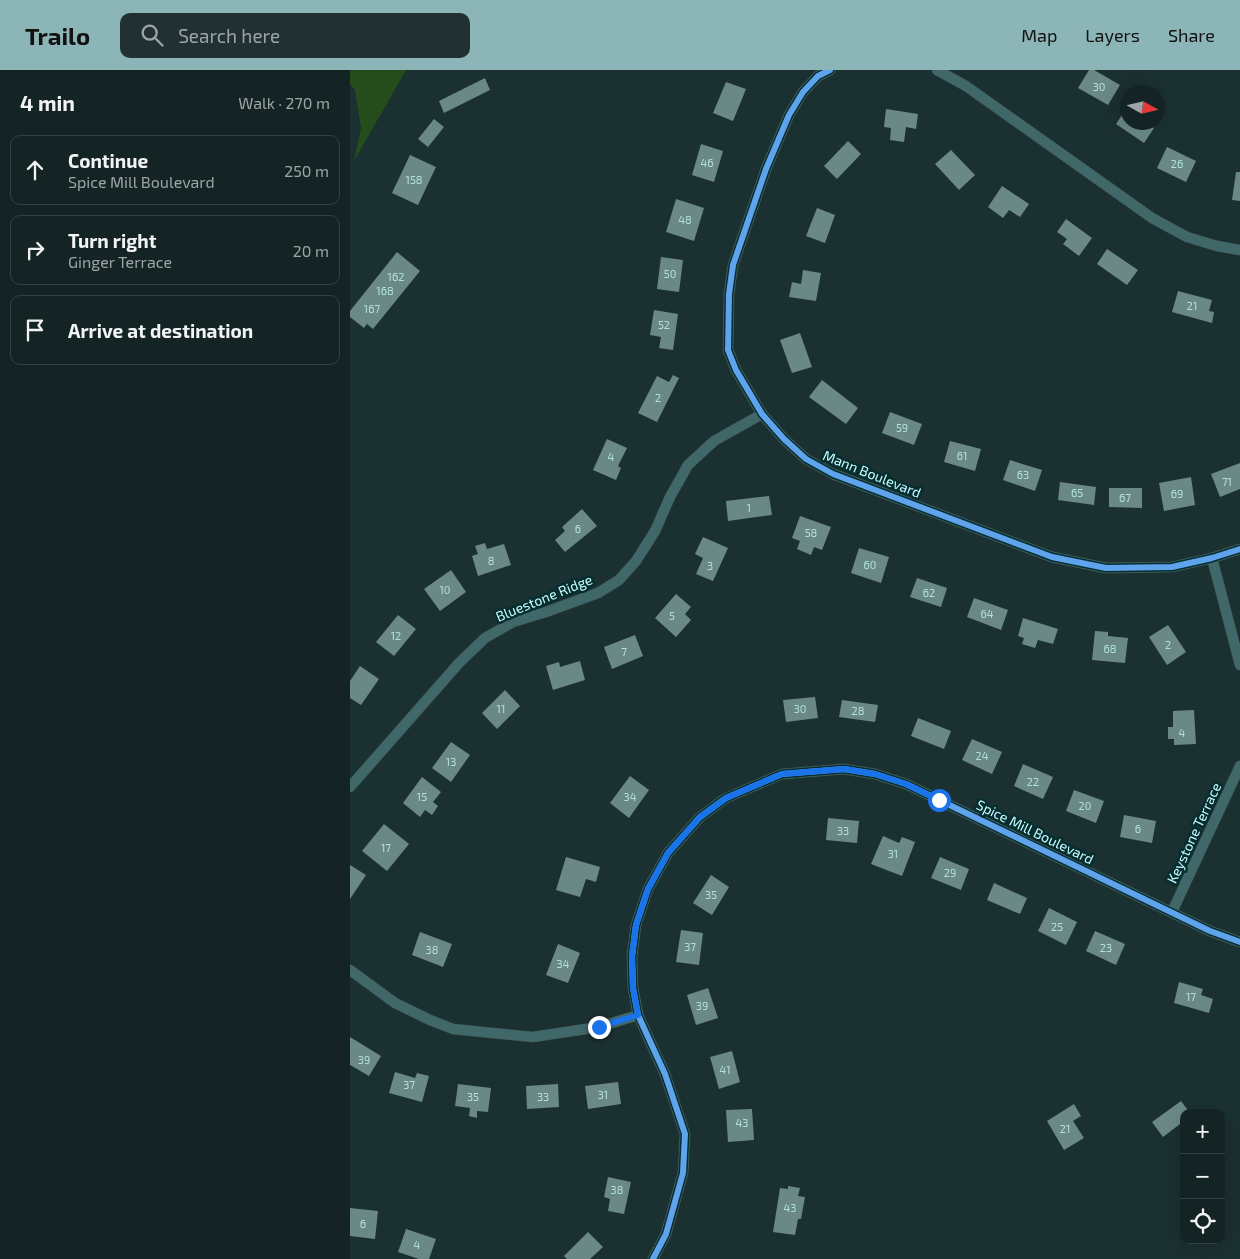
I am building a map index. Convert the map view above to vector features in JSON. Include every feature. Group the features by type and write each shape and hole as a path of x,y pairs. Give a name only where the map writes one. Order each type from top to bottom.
{"street":[{"name":"Mann Boulevard","path":"830,70 818,76 802,92 789,115 766,169 733,265 728,294 728,350 736,370 762,414 784,439 806,459 833,474 1052,557 1106,568 1172,567 1212,558 1240,549"},
{"path":"938,70 966,86 1152,218 1187,237 1217,246 1240,250"},
{"name":"Bluestone Ridge","path":"350,787 459,663 485,638 513,622 598,593 619,580 636,561 655,531 670,497 688,465 714,441 762,414"},
{"path":"1212,558 1240,666"},
{"name":"Keystone Terrace","path":"1172,912 1240,766"},
{"name":"Spice Mill Boulevard","path":"653,1259 666,1234 683,1173 685,1134 665,1074 638,1015 633,988 632,956 636,925 648,889 668,853 700,817 726,798 782,774 844,769 875,774 906,784 1210,931 1240,942"},
{"path":"350,970 395,1003 430,1020 453,1028 533,1037 599,1027 638,1015"}],"green space":[{"path":"350,70 406,70 354,161 361,128 355,90 350,84"}],"building":[{"path":"1089,70 1094,70 1120,85 1108,105 1078,88"},
{"path":"485,78 490,90 444,113 439,101"},
{"path":"726,82 746,89 733,121 713,113"},
{"path":"886,109 918,114 916,129 906,127 904,142 890,140 891,128 884,127"},
{"path":"1120,118 1120,127 1116,124"},
{"path":"434,119 444,127 428,147 418,139"},
{"path":"1125,130 1153,130 1144,143"},
{"path":"848,141 861,154 837,179 824,166"},
{"path":"701,144 723,151 714,182 692,175"},
{"path":"1167,147 1196,161 1186,182 1157,168"},
{"path":"951,150 975,175 959,190 935,164"},
{"path":"410,155 436,167 418,205 392,193"},
{"path":"1236,172 1240,172 1240,201 1232,200"},
{"path":"1002,186 1029,204 1020,217 1009,210 1003,218 988,207"},
{"path":"676,199 704,208 694,241 666,232"},
{"path":"817,208 835,215 825,243 806,236"},
{"path":"1066,219 1092,238 1079,256 1063,244 1067,239 1057,232"},
{"path":"1107,249 1138,270 1127,285 1097,264"},
{"path":"397,252 420,271 373,329 367,324 364,328 350,317 350,311"},
{"path":"661,257 683,260 679,292 657,289"},
{"path":"803,270 821,273 816,301 789,297 792,282 801,284"},
{"path":"1178,291 1212,300 1209,311 1214,312 1212,323 1172,312"},
{"path":"654,310 678,314 673,350 659,348 661,337 650,335"},
{"path":"800,333 812,367 792,373 780,340"},
{"path":"673,375 679,378 657,422 638,413 657,376 669,382"},
{"path":"822,380 858,408 846,424 809,397"},
{"path":"890,412 922,424 914,445 882,433"},
{"path":"607,439 627,448 618,466 621,468 616,480 593,470"},
{"path":"950,441 981,449 975,471 944,462"},
{"path":"1010,460 1042,470 1035,491 1003,480"},
{"path":"1240,463 1240,489 1220,497 1211,474"},
{"path":"1191,477 1195,505 1164,511 1159,483"},
{"path":"1060,482 1096,487 1094,505 1058,500"},
{"path":"1109,488 1142,488 1142,508 1109,507"},
{"path":"769,496 772,515 728,521 726,501"},
{"path":"582,509 597,526 565,552 555,540 565,531 562,527"},
{"path":"800,516 831,527 822,550 814,547 811,555 797,549 800,541 792,538"},
{"path":"703,537 728,548 713,581 696,574 703,558 695,554"},
{"path":"485,543 487,549 504,544 511,565 478,576 472,556 478,554 475,546"},
{"path":"859,548 889,557 881,583 851,573"},
{"path":"451,570 466,592 440,611 424,589"},
{"path":"917,578 947,588 941,607 910,597"},
{"path":"676,594 691,607 685,614 691,620 676,637 655,618"},
{"path":"974,598 1008,610 1001,630 967,617"},
{"path":"398,615 416,629 394,656 376,642"},
{"path":"1023,618 1058,629 1053,644 1038,640 1035,648 1022,644 1024,638 1018,636"},
{"path":"1168,625 1186,652 1167,665 1149,637"},
{"path":"1095,631 1108,632 1108,636 1128,638 1125,663 1092,660"},
{"path":"635,635 643,656 612,669 604,647"},
{"path":"580,661 585,680 553,690 546,666 559,662 560,667"},
{"path":"360,666 379,679 361,705 350,698 350,681"},
{"path":"505,690 520,706 497,729 482,713"},
{"path":"815,697 818,718 786,722 783,700"},
{"path":"842,700 878,705 875,722 839,717"},
{"path":"1194,710 1196,744 1174,745 1174,739 1168,739 1168,727 1173,727 1173,711"},
{"path":"918,718 951,731 944,749 911,736"},
{"path":"972,739 1002,752 992,774 962,760"},
{"path":"451,742 470,755 451,782 432,768"},
{"path":"1023,764 1053,777 1043,799 1014,786"},
{"path":"630,776 649,790 629,818 610,803"},
{"path":"422,777 441,792 433,802 438,806 432,815 425,810 420,817 403,803"},
{"path":"1074,790 1104,801 1096,823 1066,811"},
{"path":"1124,815 1156,821 1152,843 1120,837"},
{"path":"828,818 859,821 857,843 826,840"},
{"path":"384,824 409,844 387,871 362,851"},
{"path":"883,836 899,843 902,837 915,842 902,876 871,864"},
{"path":"566,857 600,867 596,882 586,879 580,897 556,890"},
{"path":"940,857 969,869 961,890 931,878"},
{"path":"350,865 366,875 350,899"},
{"path":"711,875 729,887 712,915 693,903"},
{"path":"994,883 1027,898 1020,914 987,900"},
{"path":"1049,908 1077,922 1066,945 1038,931"},
{"path":"681,930 703,933 699,965 676,962"},
{"path":"1095,931 1125,944 1116,965 1086,951"},
{"path":"420,932 452,944 443,967 412,955"},
{"path":"558,944 580,953 568,983 546,975"},
{"path":"1179,982 1203,989 1201,995 1213,999 1209,1013 1174,1003"},
{"path":"708,988 718,1018 696,1025 687,995"},
{"path":"350,1037 381,1056 369,1076 350,1065"},
{"path":"732,1051 740,1082 719,1089 710,1057"},
{"path":"395,1072 415,1078 417,1073 429,1076 422,1102 389,1093"},
{"path":"618,1082 621,1104 588,1109 585,1086"},
{"path":"458,1084 491,1088 488,1112 477,1111 477,1118 469,1116 470,1108 455,1106"},
{"path":"558,1084 559,1107 527,1109 526,1086"},
{"path":"1181,1101 1187,1109 1180,1109 1180,1124 1163,1137 1152,1122"},
{"path":"1074,1104 1081,1116 1073,1121 1084,1138 1064,1150 1047,1121"},
{"path":"752,1109 754,1140 728,1142 726,1110"},
{"path":"608,1177 631,1182 624,1214 608,1211 610,1199 604,1197"},
{"path":"788,1186 800,1188 798,1196 805,1197 801,1219 798,1219 795,1235 773,1232 780,1188 788,1189"},
{"path":"350,1208 378,1211 375,1239 350,1236"},
{"path":"406,1229 436,1239 429,1259 419,1259 398,1252"},
{"path":"588,1232 603,1247 590,1259 567,1259 564,1256"}],"cycle path":[{"path":"830,70 818,76 803,92 789,115 766,169 733,265 729,294 728,350 736,370 762,414 784,439 806,459 833,474 1052,557 1106,568 1172,567 1212,558 1240,549"},
{"path":"653,1259 666,1234 683,1173 685,1134 665,1074 638,1015 633,988 632,956 636,925 648,889 668,853 700,817 726,798 782,774 844,769 875,774 906,784 1210,931 1240,942"}],"route":[{"path":"599,1027 638,1015 633,988 632,956 636,925 648,889 668,853 700,817 726,798 782,774 844,769 875,774 906,784 939,800"}]}
